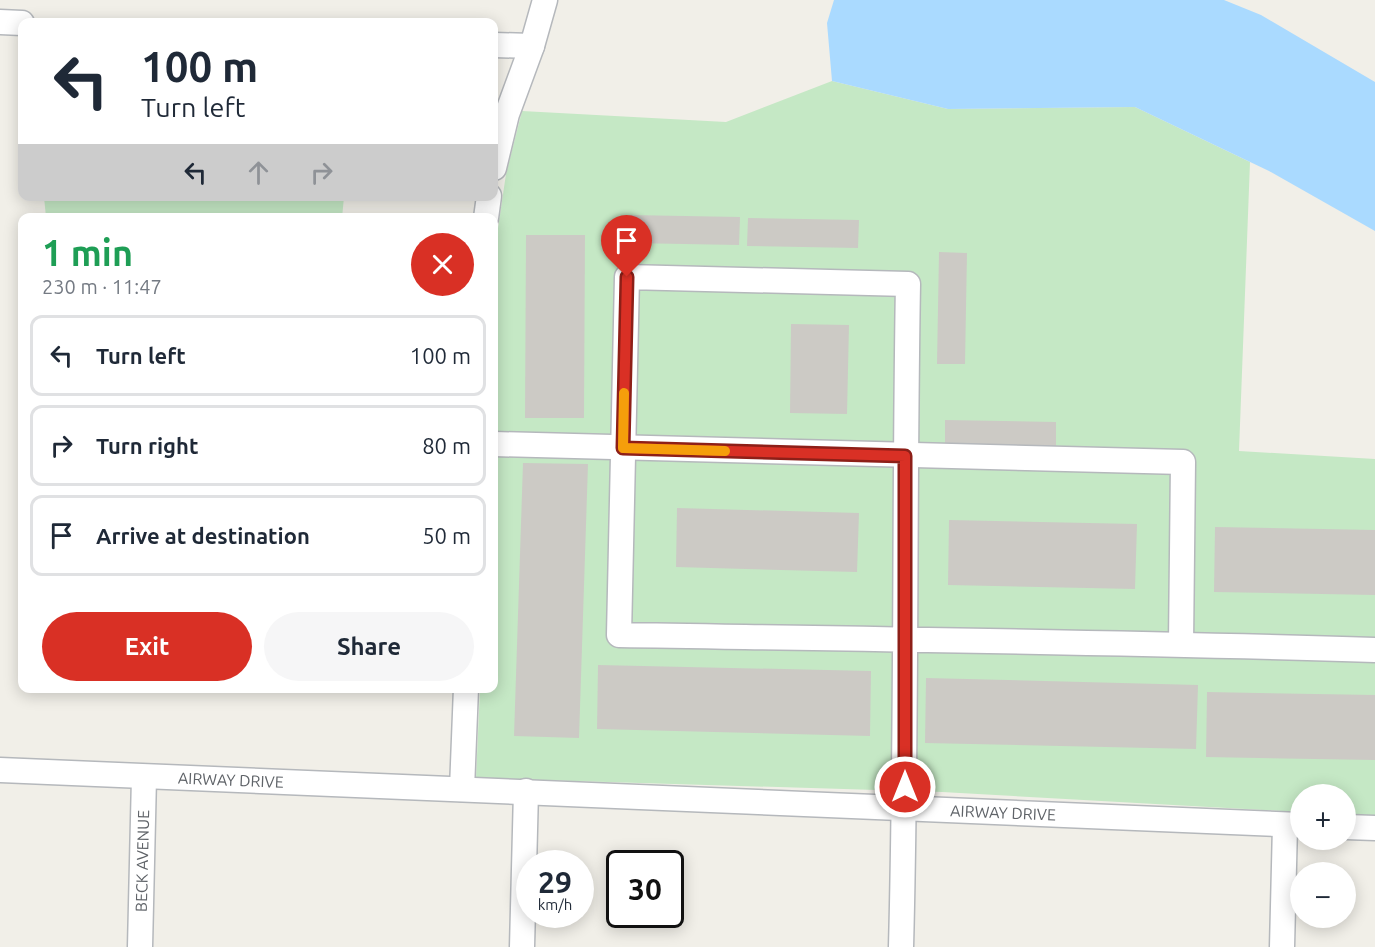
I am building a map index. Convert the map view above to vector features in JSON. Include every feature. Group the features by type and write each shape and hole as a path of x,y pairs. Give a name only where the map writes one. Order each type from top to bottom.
{"street":[{"path":"498,151 507,114 532,46 545,0"},
{"path":"0,22 18,23"},
{"path":"498,45 532,46"},
{"path":"901,947 906,639 905,456 908,284 627,277 619,635 906,639 1181,644 1375,650"},
{"path":"498,444 1183,462 1181,644"},
{"path":"462,789 466,693"},
{"name":"AIRWAY DRIVE","path":"0,770 1290,825"},
{"name":"BECK AVENUE","path":"140,947 144,777"},
{"path":"522,947 526,791"},
{"path":"1356,827 1375,828"},
{"path":"1282,947 1291,850"}],"green space":[{"path":"832,81 948,109 1135,107 1250,162 1239,451 1375,459 1375,816 1356,815 1356,784 1290,784 1290,811 942,792 476,778 480,693 498,693 498,228 506,174 522,111 726,122"},
{"path":"44,201 344,201 342,213 46,213"}],"water":[{"path":"834,0 1224,0 1261,15 1375,82 1375,231 1269,171 1135,107 948,109 832,81 827,23"}],"building":[{"path":"629,215 740,217 739,245 629,243"},
{"path":"748,218 859,220 858,248 747,246"},
{"path":"526,235 585,235 584,418 525,418"},
{"path":"939,252 967,253 965,364 937,364"},
{"path":"791,324 849,325 847,414 790,413"},
{"path":"945,420 1056,422 1056,450 945,448"},
{"path":"523,463 588,464 579,738 514,736"},
{"path":"677,508 859,513 857,572 676,567"},
{"path":"949,520 1137,524 1135,589 948,585"},
{"path":"1215,527 1375,530 1375,595 1214,592"},
{"path":"598,665 871,671 870,736 597,729"},
{"path":"926,678 1198,685 1196,749 925,743"},
{"path":"1207,692 1375,695 1375,760 1206,757"}],"slow traffic":[{"path":"624,393 623,448 725,451"}],"route":[{"path":"627,277 623,448 905,456 905,787"}]}
